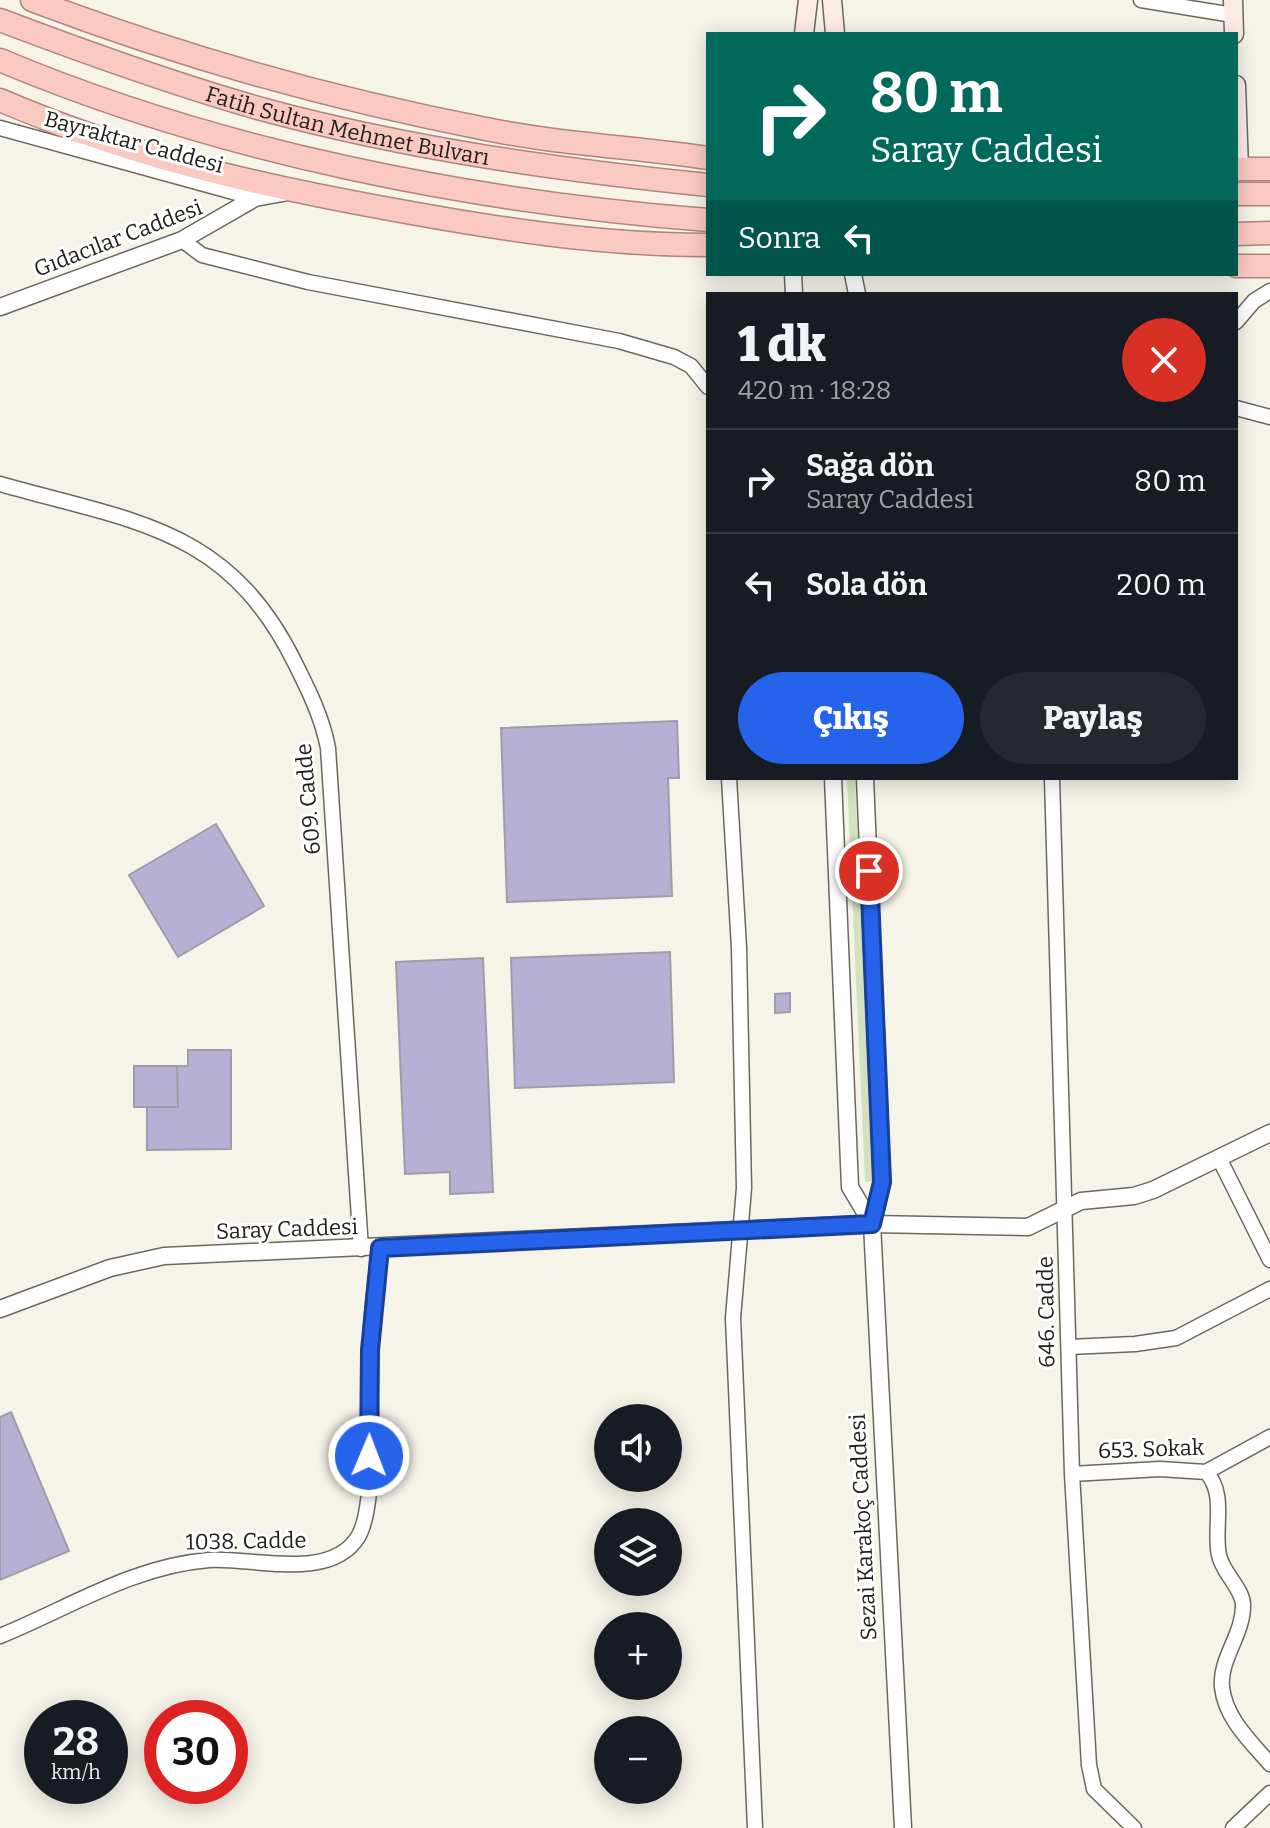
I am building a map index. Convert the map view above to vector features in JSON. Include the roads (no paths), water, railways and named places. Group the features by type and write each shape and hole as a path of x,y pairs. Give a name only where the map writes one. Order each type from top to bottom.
{"highway":[{"path":"32,0 166,47 327,93 487,129 586,145 706,158"},
{"name":"Fatih Sultan Mehmet Bulvarı","path":"0,20 179,85 351,131 520,163 706,185"},
{"name":"Fatih Sultan Mehmet Bulvarı","path":"0,60 117,107 265,148 493,195 706,220"},
{"path":"0,100 99,140 186,168 294,191 473,225 585,241 706,245"},
{"path":"1238,169 1270,169"},
{"path":"1238,194 1270,194"},
{"path":"1238,234 1270,233"},
{"path":"1238,266 1270,266"}],"main road":[{"path":"804,32 808,0"},
{"path":"832,0 835,32"},
{"path":"1233,7 1234,32"}],"street":[{"path":"1141,0 1233,7"},
{"name":"Bayraktar Caddesi","path":"0,128 255,198"},
{"name":"Gıdacılar Caddesi","path":"0,307 182,240 255,198 294,191"},
{"path":"182,240 202,255 308,282 633,345 691,366 706,385"},
{"path":"1238,320 1254,301 1270,291"},
{"path":"1238,409 1270,417"},
{"name":"609. Cadde","path":"0,484 173,535 212,557 249,591 266,613 305,682 323,724 329,760 361,1249"},
{"path":"729,780 739,963 744,1188 733,1318 755,1828"},
{"name":"Sezai Karakoç Caddesi","path":"833,780 850,1187 872,1224"},
{"name":"Sezai Karakoç Caddesi","path":"865,780 882,1182 872,1224 903,1828"},
{"name":"646. Cadde","path":"1052,780 1072,1474 1091,1780 1094,1789 1134,1828"},
{"name":"Saray Caddesi","path":"0,1309 110,1268 164,1256 872,1224 1028,1227 1081,1201 1134,1196 1270,1133"},
{"path":"1219,1158 1270,1260"},
{"name":"1038. Cadde","path":"0,1636 161,1567 213,1560 309,1563 339,1555 357,1539 365,1515 369,1477 370,1350 380,1248"},
{"path":"1069,1347 1135,1344 1176,1338 1270,1289"},
{"name":"653. Sokak","path":"1072,1474 1160,1469 1206,1472 1270,1437"},
{"path":"1206,1472 1212,1479 1217,1500 1219,1555 1243,1602 1237,1637 1223,1670 1222,1687 1236,1724 1270,1764"},
{"path":"1233,1828 1270,1793"}]}
